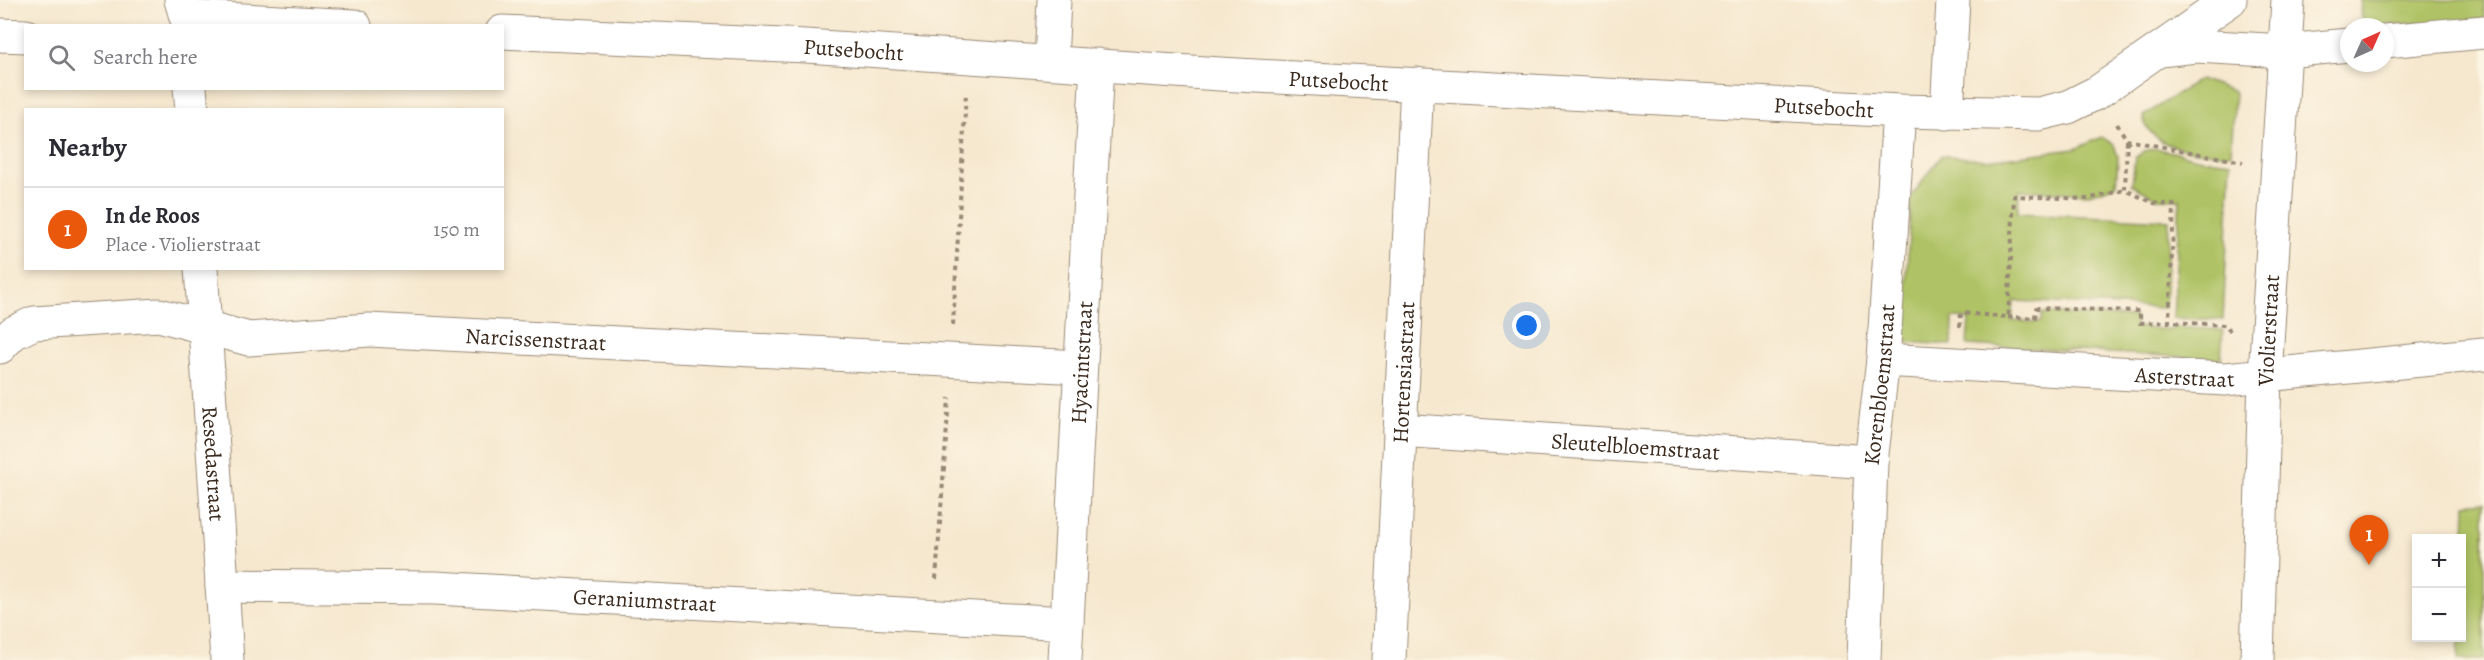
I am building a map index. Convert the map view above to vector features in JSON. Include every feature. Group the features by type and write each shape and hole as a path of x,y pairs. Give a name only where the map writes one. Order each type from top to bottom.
{"street":[{"path":"1051,61 1054,0"},
{"path":"1947,112 1953,0"},
{"name":"Putsebocht","path":"504,32 806,46 1220,74 1899,111 2039,114 2068,107 2098,92 2230,0"},
{"name":"Violierstraat","path":"2257,660 2265,376 2288,0"},
{"path":"185,14 327,24"},
{"path":"2394,40 2484,32"},
{"path":"0,35 24,36"},
{"name":"Putsebocht","path":"2158,50 2196,46 2284,51 2340,46"},
{"name":"Hyacintstraat","path":"1065,660 1097,64"},
{"name":"Hortensiastraat","path":"1389,660 1417,84"},
{"path":"190,90 192,108"},
{"name":"Korenbloemstraat","path":"1864,660 1871,462 1882,360 1899,111"},
{"name":"Resedastraat","path":"201,270 228,660"},
{"name":"Narcissenstraat","path":"0,347 13,333 34,323 159,315 249,339 369,330 1080,367"},
{"name":"Asterstraat","path":"1882,360 2225,379 2484,354"},
{"name":"Sleutelbloemstraat","path":"1400,430 1871,462"},
{"name":"Geraniumstraat","path":"222,586 435,588 1067,623"}],"path":[{"path":"2098,92 2127,140 2125,190"},
{"path":"2127,140 2203,156 2279,167"},
{"path":"2008,317 2014,196 2086,199 2125,190 2154,203 2174,205 2169,322"},
{"path":"1958,364 1961,313 2036,318 2036,308 2140,311 2139,323 2226,325 2265,376"}],"green space":[{"path":"2361,0 2484,0 2484,20 2394,25 2394,18 2362,18"},
{"path":"2200,79 2235,92 2231,154 2192,151 2166,143 2155,137 2143,116"},
{"path":"2102,137 2114,145 2118,157 2116,185 2089,194 2019,190 2018,213 2169,220 2165,308 2014,301 2012,321 2041,322 2042,313 2135,317 2136,327 2223,330 2221,359 1967,345 1969,319 1953,318 1952,345 1903,342 1911,197 1942,155 1986,160 2075,149"},
{"path":"2156,148 2198,158 2231,162 2223,320 2173,318 2180,199 2156,198 2132,185 2135,158 2144,151"},
{"path":"2484,502 2484,660 2458,660 2459,642 2466,642 2466,504"}],"place":[{"name":"In de Roos","path":"2369,565"}]}
